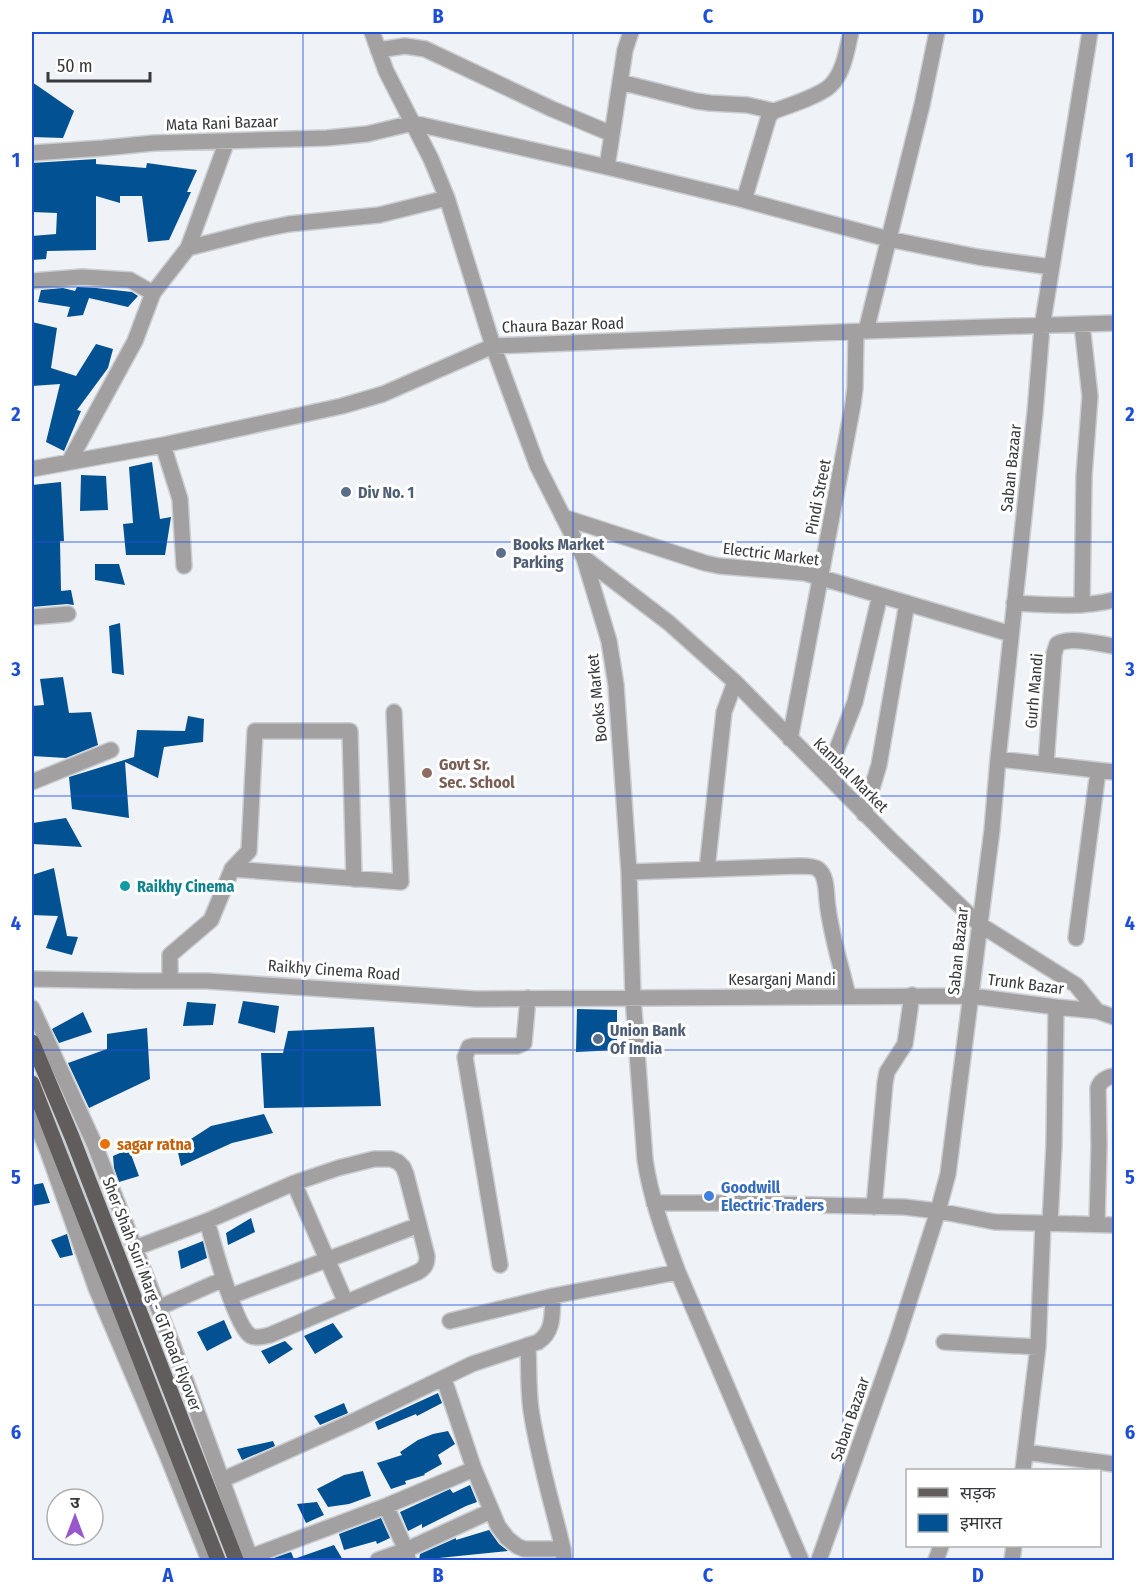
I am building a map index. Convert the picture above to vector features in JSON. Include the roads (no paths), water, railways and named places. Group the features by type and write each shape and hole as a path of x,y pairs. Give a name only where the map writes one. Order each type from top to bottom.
{"main road":[{"name":"Sher Shah Suri Marg - GT Road Flyover","path":"32,1042 245,1559"},
{"path":"32,1083 218,1560"}],"street":[{"name":"Books Market","path":"372,32 386,71 413,123 447,198 493,346 537,465 584,558 609,641 614,665 629,872 633,997 645,1160 654,1203 678,1272 801,1560"},
{"path":"607,167 625,51 631,32"},
{"path":"744,200 769,116 774,111 830,86 838,76 844,61 851,32"},
{"name":"Pindi Street","path":"790,739 854,404 861,331 888,239 922,105 937,32"},
{"name":"Saban Bazaar","path":"819,1560 897,1339 948,1174 992,830 1042,327 1090,32"},
{"path":"378,50 405,46 425,49 552,109 612,134"},
{"path":"620,82 710,104 747,105 774,111"},
{"path":"413,123 744,200 888,239 978,257 1051,267"},
{"name":"Mata Rani Bazaar","path":"32,153 154,143 327,138 357,135 413,123"},
{"path":"69,462 135,341 153,292 188,248 228,141"},
{"path":"188,248 289,224 379,215 447,198"},
{"path":"32,281 82,277 130,280 153,292"},
{"name":"Chaura Bazar Road","path":"32,469 163,445 352,403 383,394 493,346 1114,323"},
{"path":"1082,325 1090,396 1084,476 1082,605"},
{"path":"163,445 180,499 184,566"},
{"name":"Electric Market","path":"563,517 712,565 783,570 821,577 1011,634"},
{"name":"Kambal Market","path":"584,558 669,623 735,682 892,842 979,924 1076,985 1097,1011"},
{"path":"826,775 855,702 880,595"},
{"path":"1014,603 1054,606 1114,600"},
{"path":"864,814 879,765 907,603"},
{"path":"32,617 68,614"},
{"name":"Gurh Mandi","path":"1046,764 1054,654 1057,644 1063,641 1078,641 1114,646"},
{"path":"707,869 724,712 735,682"},
{"path":"232,869 401,882 394,712"},
{"path":"170,981 170,955 211,920 232,869 249,851 255,731 350,731 354,879"},
{"path":"32,782 111,750"},
{"path":"998,759 1114,772"},
{"path":"1076,938 1098,771"},
{"path":"629,872 800,866 811,866 819,870 826,885 830,923 848,996"},
{"name":"Raikhy Cinema Road","path":"32,979 259,983 476,999 633,997"},
{"path":"874,1207 885,1083 887,1072 903,1051 912,995"},
{"name":"Kesarganj Mandi","path":"633,997 931,995"},
{"name":"Trunk Bazar","path":"931,995 972,996 1097,1011 1114,1017"},
{"path":"500,1265 465,1057 469,1047 473,1046 517,1046 524,1043 528,998"},
{"path":"1023,1469 1038,1347 1054,1145 1056,1007"},
{"path":"32,1008 94,1143 135,1248 222,1480 245,1559 386,1506 474,1469"},
{"path":"1096,1224 1099,1146 1098,1088 1104,1080 1114,1076"},
{"path":"32,1113 96,1288 209,1560"},
{"path":"135,1248 321,1174 374,1159 391,1159 398,1161 403,1167 427,1262 424,1269 418,1272 270,1335 251,1336 242,1326 224,1279 207,1221"},
{"path":"294,1184 346,1303"},
{"path":"654,1203 904,1208 938,1211 983,1220 1114,1225"},
{"path":"231,1296 419,1225"},
{"path":"450,1321 553,1296 678,1272"},
{"path":"158,1308 224,1279"},
{"path":"222,1480 444,1379 472,1364 544,1338 551,1327 553,1296"},
{"path":"944,1342 1038,1347"},
{"path":"444,1379 474,1469 498,1526 507,1538 531,1555 563,1555 531,1410 528,1345"},
{"path":"1026,1452 1114,1464"},
{"path":"386,1506 407,1555"},
{"path":"378,1560 407,1555 491,1511"}],"place":[{"name":"Div No. 1","path":"346,492"},
{"name":"Books Market Parking","path":"501,553"},
{"name":"Govt Sr. Sec. School","path":"427,773"},
{"name":"Raikhy Cinema","path":"125,886"},
{"name":"Union Bank Of India","path":"598,1039"},
{"name":"sagar ratna","path":"105,1144"},
{"name":"Goodwill Electric Traders","path":"709,1196"}]}
